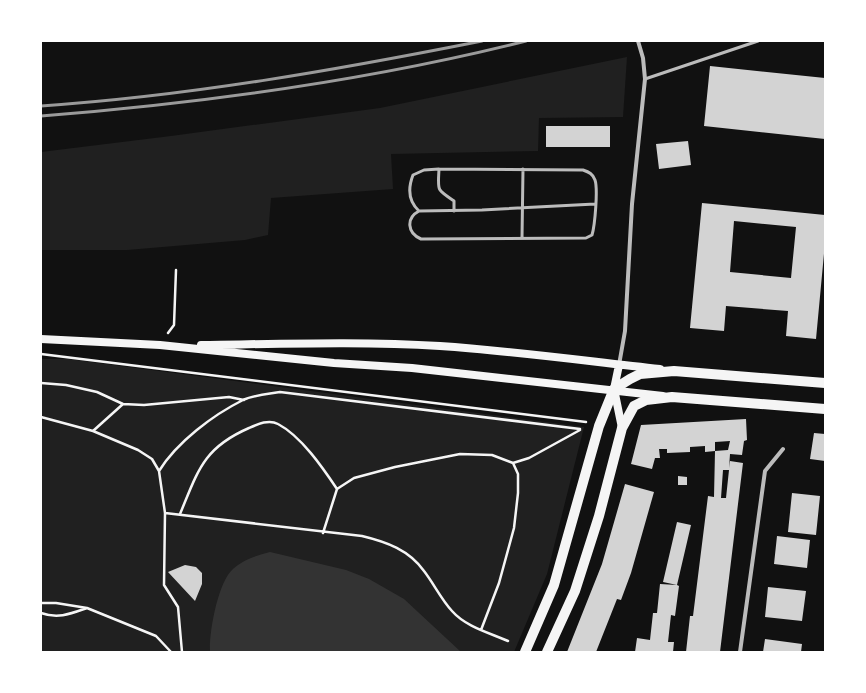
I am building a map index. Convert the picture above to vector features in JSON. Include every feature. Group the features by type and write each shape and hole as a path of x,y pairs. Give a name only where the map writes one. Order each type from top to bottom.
{"main road":[{"path":"41,339 160,345 334,363 412,368 672,397 825,409"},
{"path":"160,345 333,344 439,346 566,357 674,371 825,383"},
{"path":"525,652 554,585 599,426 614,390 619,365"},
{"path":"614,390 640,374 674,371"},
{"path":"614,390 622,428"},
{"path":"547,652 575,591 599,516 622,428 634,406 646,400 672,397"}],"street":[{"path":"619,365 625,330 632,204 645,79 643,58 638,41"},
{"path":"740,652 765,471 783,449"}],"lane":[{"path":"645,79 758,41"},
{"path":"438,169 438,186 441,194 454,202 454,210"},
{"path":"419,211 413,206 410,196 410,184 413,175 424,170 438,169 583,170 591,172 596,180 595,225 592,235 586,238 421,239 414,236 410,230 410,221 414,214 419,211 565,207 595,204"},
{"path":"522,238 523,169"}],"path":[{"path":"160,345 174,325 176,270"},
{"path":"41,354 581,420"},
{"path":"41,383 66,385 96,392 123,404 144,405 229,397 245,400"},
{"path":"159,471 166,460 207,421 245,400 280,392 580,430 530,458 513,462 492,455 460,454 395,467 354,478 337,489 323,533"},
{"path":"93,431 123,404"},
{"path":"41,417 93,431 138,450 152,459 159,471 165,513 164,585 178,607 182,652"},
{"path":"180,514 200,466 214,449 233,435 267,422 277,423 298,439 337,489"},
{"path":"481,630 499,584 514,528 518,494 518,474 513,462"},
{"path":"165,513 323,533 362,536 385,541 404,551 424,570 453,612 466,622 481,630 508,641"},
{"path":"41,603 56,603 87,608 156,636 171,652"},
{"path":"41,613 50,616 64,616 87,608"}],"shaded area":[{"path":"627,57 623,117 539,118 538,151 391,154 393,189 271,198 268,235 245,240 127,250 41,250 41,152 380,108"},
{"path":"41,359 68,359 584,427 547,574 514,652 41,652"},
{"path":"270,552 346,570 369,579 404,599 461,652 210,652 213,620 219,596 228,575 233,569 246,560"}],"building":[{"path":"710,66 825,78 825,139 704,126"},
{"path":"546,126 610,126 610,147 546,147"},
{"path":"688,141 691,165 659,169 656,144"},
{"path":"702,203 825,215 825,243 816,339 786,336 788,311 726,306 724,331 690,328","holes":["734,221 796,227 791,278 730,272"]},
{"path":"746,419 747,440 744,441 742,455 730,454 729,468 730,461 743,463 720,652 686,652 690,616 693,616 708,496 714,497 715,451 705,452 705,446 690,447 690,452 667,453 667,449 659,449 660,458 655,458 652,469 631,464 641,425","holes":["730,441 728,450 715,451 715,442","723,470 729,470 726,498 721,498"]},
{"path":"814,433 825,434 825,461 810,459"},
{"path":"678,476 687,477 687,485 678,485"},
{"path":"625,484 654,492 631,573 621,600 617,599 596,652 567,652 602,564"},
{"path":"792,493 820,496 816,535 788,532"},
{"path":"677,522 691,525 677,585 663,582"},
{"path":"777,536 810,540 807,568 774,564"},
{"path":"185,565 196,567 202,573 202,584 195,601 168,572"},
{"path":"660,584 679,586 675,616 671,615 668,642 674,642 673,652 635,652 637,638 650,640 653,613 657,613"},
{"path":"768,587 806,591 802,621 765,617"},
{"path":"765,639 802,644 801,652 763,652"}],"railway":[{"path":"41,106 152,96 262,81 482,41"},
{"path":"41,116 102,111 285,89 406,68 526,41"}]}
